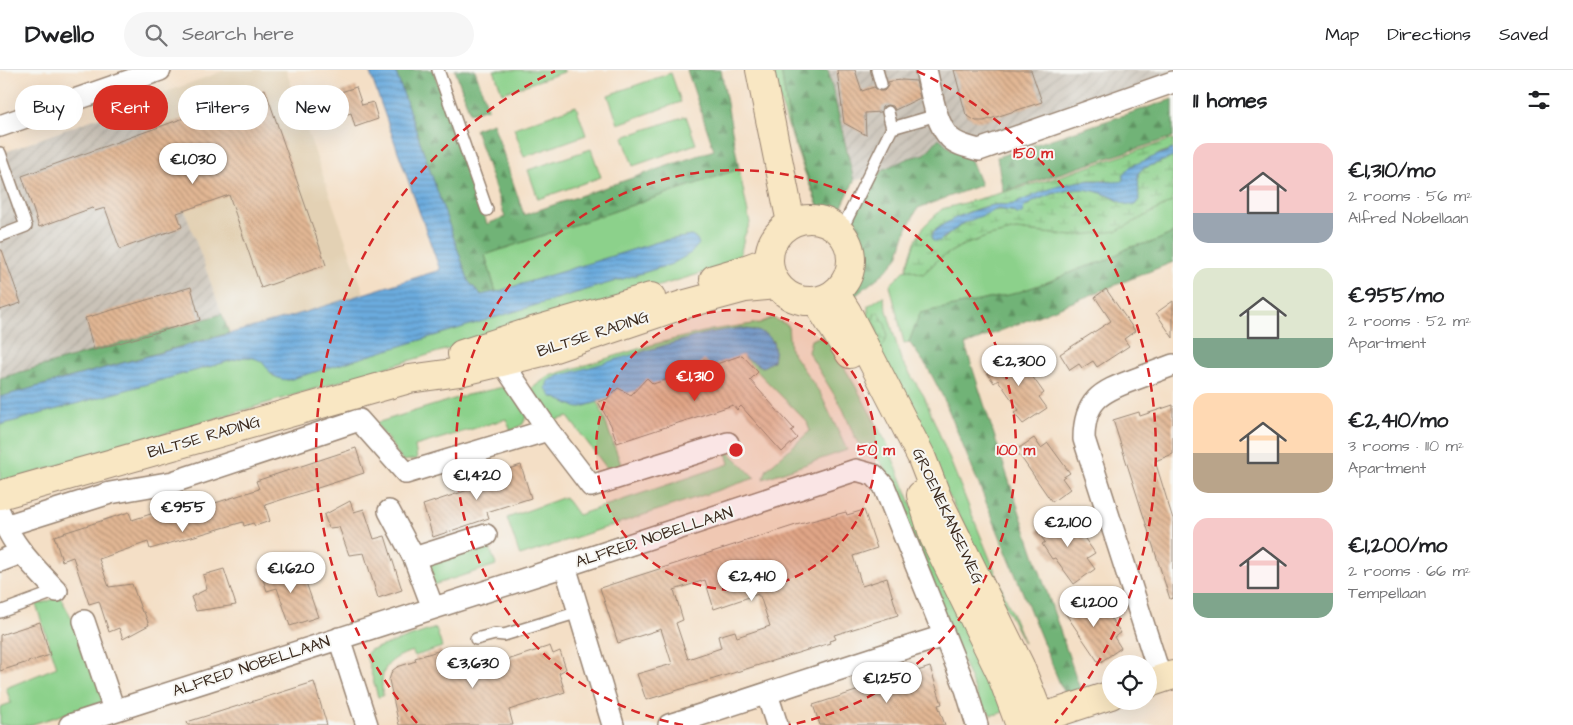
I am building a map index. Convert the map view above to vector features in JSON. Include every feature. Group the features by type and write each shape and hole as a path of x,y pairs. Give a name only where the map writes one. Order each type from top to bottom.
{"main road":[{"path":"760,70 800,221"},
{"path":"820,220 831,225 840,233 848,244 851,257 850,271 844,283 827,297 803,301 788,296 772,273 770,250 774,239 781,230 800,221 820,220"},
{"name":"BILTSE RADING","path":"0,495 408,379 460,372 497,353 543,352 682,305 745,288 772,273"},
{"name":"GROENEKANSEWEG","path":"827,297 847,312 921,456 938,500 1020,666 1027,723"},
{"path":"1027,723 1102,699"}],"street":[{"path":"0,126 160,70"},
{"path":"926,70 937,115 943,128 950,138 963,146 979,150 1173,82"},
{"path":"497,353 548,430 591,486 728,443"},
{"path":"1161,679 1084,439 1084,424 1088,411 1098,397 1109,389 1173,365"},
{"path":"57,591 21,553 2,519 110,493 173,482 359,420 406,473 548,430"},
{"name":"ALFRED NOBELLAAN","path":"70,725 565,566 856,470 874,475 884,486 944,636"},
{"path":"388,511 414,558 433,608"},
{"path":"414,558 486,535"},
{"path":"0,560 21,553"},
{"path":"565,566 613,725"},
{"path":"84,621 114,710"},
{"path":"669,725 944,636 966,689 977,725"},
{"path":"339,638 367,725"},
{"path":"767,694 777,725"}],"lane":[{"path":"438,70 487,210"},
{"path":"877,70 881,84"},
{"path":"840,233 892,128 888,112"},
{"path":"892,128 937,115"},
{"path":"0,153 26,226 0,236"},
{"path":"0,612 57,591"},
{"path":"476,639 495,634 504,635 579,612"}],"shaded area":[{"path":"226,70 286,70 291,85 278,85 278,130 307,130 364,293 286,318 229,333 156,130 168,130 168,91 178,88 178,130 268,130 268,85 186,85"},
{"path":"828,70 1173,70 1173,92 854,181"},
{"path":"93,119 93,130 156,130 222,314 0,378 0,154 64,130 83,130 83,123"}],"green space":[{"path":"395,70 433,70 487,224 505,217 475,129 493,123 524,215 714,150 687,70 721,70 739,169 485,255 496,292 482,295 469,282"},
{"path":"455,70 475,70 488,108 470,113"},
{"path":"494,70 564,70 564,72 502,93"},
{"path":"772,70 781,70 790,128 820,211 793,141"},
{"path":"781,70 828,70 854,181 834,223 820,211 790,128"},
{"path":"671,73 681,102 618,124 608,95"},
{"path":"1173,99 1173,137 1003,192 997,157"},
{"path":"576,106 586,135 524,157 514,128"},
{"path":"686,116 696,144 633,166 623,137"},
{"path":"939,138 951,149 971,160 981,185 918,208 907,228 898,257 886,271 850,300 851,285 857,273 857,251 847,232 867,189 884,169 909,158 925,154"},
{"path":"1173,139 1173,149 1160,153 1123,181 1113,184 1105,180 1086,180 1064,185 1014,204 996,204 977,209 954,219 932,232 944,239 959,227 978,216 999,210 1008,210 1017,214 1038,199 1065,191 1092,190 1120,202 1138,189 1138,173 1142,169 1173,157 1173,201 1117,231 1073,236 1016,230 989,236 961,246 940,258 923,274 906,269 915,242 924,226 942,209 1045,181"},
{"path":"591,149 601,177 538,199 528,170"},
{"path":"739,169 750,223 744,237 739,262 0,483 0,425 244,357 255,358 264,364 273,376 288,380 672,264 691,236 661,241 496,292 485,255"},
{"path":"1173,201 1173,233 1153,242 1130,247 1105,261 1013,294 920,313 909,342 904,343 890,285 906,269 923,274 940,258 961,246 989,236 1016,230 1073,236 1151,213"},
{"path":"1173,233 1173,262 965,345 1081,692 1066,695 944,399 928,368 909,342 920,313 1013,294 1105,261 1130,247 1153,242"},
{"path":"883,296 901,360 924,396 1024,643 861,324 868,314 868,306"},
{"path":"878,312 887,331 886,341 879,350 875,343 879,337 873,320 875,313"},
{"path":"222,314 229,333 0,397 0,378"},
{"path":"772,318 788,325 790,350 820,393 847,450 763,479 767,469 810,431 807,422 743,357 774,341 551,396 578,408 598,402 622,467 609,471 568,417 553,421 531,389 549,376 655,344 711,330 760,323"},
{"path":"822,336 832,347 886,442 930,550 1005,711 991,715 980,703 885,468 879,460 865,454 855,438 843,409 808,352 811,340"},
{"path":"508,386 527,414 523,424 511,431 506,419 415,446 417,459 403,461 376,423 467,395"},
{"path":"725,448 755,478 520,556 507,518 565,497 578,515 729,464"},
{"path":"487,540 496,565 430,586 424,564"},
{"path":"60,597 78,629 105,701 30,725 0,725 0,707 11,703 6,688 57,667 36,605"},
{"path":"436,628 442,647 415,656 412,651 396,658 384,672 382,679 383,696 378,697 366,655 370,650"}],"water":[{"path":"369,70 395,70 469,282 481,295 661,241 691,236 697,239 699,244 691,253 672,264 288,380 274,376 259,360 244,357 0,425 0,397 286,318 440,270"},
{"path":"1173,149 1173,157 1142,169 1138,173 1139,200 1135,205 1125,204 1110,196 1090,190 1068,190 1030,203 1024,207 1022,214 998,209 964,223 939,241 933,241 931,237 934,232 949,221 979,209 994,205 1015,204 1050,189 1076,182 1123,181 1123,175 1131,166"},
{"path":"741,328 763,333 772,340 774,345 773,361 763,367 741,356 710,366 704,361 693,371 653,384 646,379 636,390 624,394 617,389 607,399 578,408 551,396 546,388 548,381 559,376 708,333"}],"building":[{"path":"837,70 855,70 862,91 874,87 879,91 884,91 888,86 888,82 892,81 916,81 920,98 895,110 893,106 887,105 882,107 881,112 865,113 866,135 844,123"},
{"path":"954,70 1031,70 1042,102 984,121 976,121 966,115"},
{"path":"356,87 362,105 373,102 378,119 355,127 351,113 349,114 349,89"},
{"path":"268,98 326,265 261,288 229,195 177,213 182,227 120,249 105,208 95,211 92,208 39,227 22,176 150,130 168,130 168,124 178,120 178,130 268,130"},
{"path":"0,250 2,250 21,303 0,310"},
{"path":"191,287 200,320 94,350 85,318"},
{"path":"1106,289 1135,331 1124,339 1129,346 1097,367 1093,361 1082,368 1079,364 1070,370 1060,354 1111,321 1095,297"},
{"path":"1173,301 1173,338 1156,313"},
{"path":"1010,354 1018,365 1022,362 1044,393 1039,397 1047,408 1023,424 1014,413 1019,410 998,380 994,383 986,371"},
{"path":"742,355 758,372 750,380 794,429 791,431 797,438 782,452 741,406 737,410 733,405 617,443 611,425 598,402 607,399 618,388 631,395 647,378 653,384 693,371 704,359 711,366"},
{"path":"1173,405 1173,454 1155,461 1173,519 1173,598 1170,599 1113,420 1139,412 1140,416"},
{"path":"1034,438 1041,448 1048,443 1070,473 1062,478 1070,489 1052,502 1016,450"},
{"path":"356,448 364,473 265,505 270,521 255,526 253,523 244,526 243,522 150,549 148,542 99,559 109,587 132,584 149,625 123,639 119,628 109,632 99,601 89,604 73,557 62,561 54,536 129,512 132,520 157,512 159,521 259,489 256,481"},
{"path":"521,465 531,498 487,512 489,518 433,537 423,505 468,490 466,483"},
{"path":"350,501 354,512 364,509 374,539 385,536 402,590 378,598 364,553 349,555 339,527 329,528 324,515"},
{"path":"864,510 877,548 853,556 862,586 887,578 898,615 834,635 836,639 829,641 830,643 646,700 637,674 672,664 661,629 618,643 600,588 796,525 846,512 847,515","holes":["705,580 714,609 758,594 770,626 737,637 735,631 718,636 721,648 688,659 676,623 683,620 674,590"]},
{"path":"1058,516 1066,527 1073,522 1095,553 1087,558 1095,569 1074,584 1055,558 1052,559 1042,544 1045,542 1037,531"},
{"path":"275,562 279,575 302,571 318,617 290,626 277,588 267,591 259,568"},
{"path":"224,569 236,605 196,611 191,597 207,589 203,575"},
{"path":"1084,596 1092,606 1099,601 1121,633 1114,637 1121,648 1111,655 1102,655 1102,661 1099,663 1063,610"},
{"path":"40,622 50,655 0,671 0,635"},
{"path":"550,646 553,654 560,651 566,669 559,673 565,692 509,710 513,725 399,725 389,680 392,671 397,667 416,661 415,658 441,650 448,674 464,668 471,672"},
{"path":"930,667 942,704 938,705 945,725 820,725 813,705"},
{"path":"314,682 327,725 188,725 187,722"}]}
